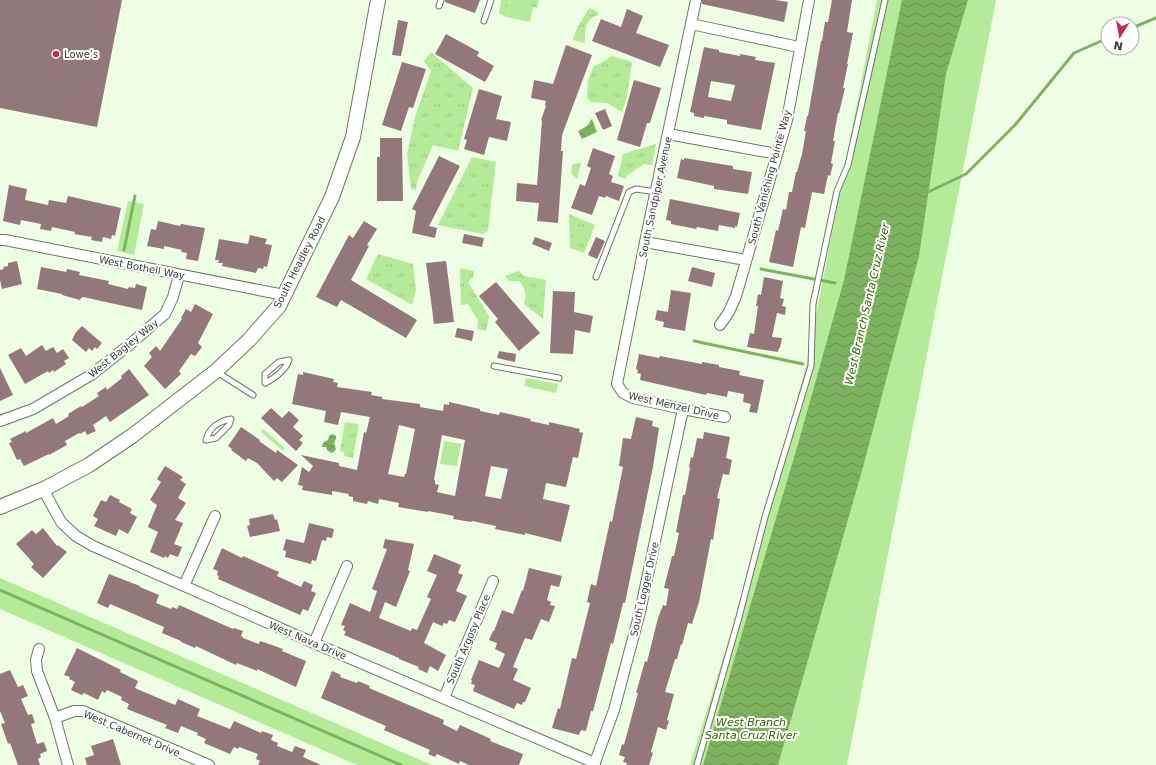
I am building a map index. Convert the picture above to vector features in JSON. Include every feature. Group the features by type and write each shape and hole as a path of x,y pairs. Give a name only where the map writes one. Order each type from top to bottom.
{"street":[{"name":"South Headley Road","path":"0,507 43,489 89,465 132,436 216,371 250,340 279,306 332,197 353,137 378,0"},
{"name":"South Sandpiper Avenue","path":"623,393 617,384 696,0"},
{"name":"South Vanishing Pointe Way","path":"720,325 729,312 736,296 777,154 786,120 809,0"},
{"path":"691,24 799,46"},
{"path":"668,134 777,154"},
{"name":"West Bothell Way","path":"0,240 284,295"},
{"path":"645,242 746,260"},
{"name":"West Bagley Way","path":"0,421 40,405 91,374 128,346 165,314 173,298 179,274"},
{"name":"West Menzel Drive","path":"623,393 633,398 725,417"},
{"name":"South Logger Drive","path":"594,764 614,710 640,612 683,409"},
{"name":"West Nava Drive","path":"43,489 61,522 76,536 93,546 594,764"},
{"path":"184,586 215,516"},
{"path":"314,643 347,566"},
{"name":"South Argosy Place","path":"444,698 492,581"},
{"path":"39,649 36,660 37,671 55,718 68,765"},
{"name":"West Cabernet Drive","path":"55,718 74,711 83,711 209,765"}],"lane":[{"path":"484,21 491,0"},
{"path":"697,765 766,517 811,366 813,304 837,191 848,164 886,0"},
{"path":"596,277 629,192 636,189 656,192"},
{"path":"289,360 286,366 274,379 265,383 265,374 279,362 289,360"},
{"path":"494,366 559,378"},
{"path":"216,371 253,395"},
{"path":"231,419 229,425 216,438 206,440 208,432 222,420 231,419"}],"green space":[{"path":"501,0 539,0 537,8 509,2 506,17 499,13"},
{"path":"877,0 996,0 847,765 690,765 758,545 807,362"},
{"path":"509,2 533,7 530,22 506,17"},
{"path":"589,8 598,12 598,15 590,19 588,22 585,43 573,40 576,30"},
{"path":"431,52 473,88 458,151 433,145 417,182 416,190 411,189 407,154 415,117 431,71 424,61"},
{"path":"612,56 632,62 627,97 622,112 607,103 591,102 587,98 588,81 594,66"},
{"path":"656,144 652,165 644,164 628,175 625,179 618,176 623,154"},
{"path":"472,157 496,162 488,231 483,234 438,225"},
{"path":"581,163 577,179 571,173 572,165"},
{"path":"128,201 144,204 134,255 117,251"},
{"path":"569,214 595,225 584,253 570,248"},
{"path":"378,254 413,264 416,290 412,305 366,279"},
{"path":"460,268 474,271 473,277 468,282 489,316 486,331 477,329 478,320 468,304 461,305"},
{"path":"519,271 524,276 546,280 543,319 524,304 525,292 519,281 509,281 505,276"},
{"path":"526,378 558,384 556,393 524,386"},
{"path":"345,422 359,424 353,458 344,456 344,452 340,451"},
{"path":"263,429 285,448 283,451 261,432"},
{"path":"444,441 461,444 457,466 440,464"},
{"path":"0,578 432,765 357,765 0,609"}],"water":[{"name":"West Branch Santa Cruz River","path":"902,0 968,0 946,74 919,256 863,467 778,765 703,765 798,444 844,280"},
{"path":"592,119 597,132 582,139 578,131 587,126"},
{"path":"332,434 336,436 334,443 336,449 331,453 326,447 322,447 323,443 328,440 329,436"}],"building":[{"name":"Lowe’s","path":"0,0 122,0 97,127 0,108"},
{"path":"445,0 480,0 475,13 445,2"},
{"path":"702,0 775,0 788,2 784,22 702,4"},
{"path":"832,0 852,0 847,32 853,33 843,88 845,88 838,113 833,141 835,141 831,163 833,164 830,176 828,175 824,194 812,192 805,228 801,227 793,267 769,262 776,230 778,231 783,209 786,210 789,192 792,192 796,172 802,154 806,131 804,131 821,41 825,22 828,22"},
{"path":"627,9 643,16 636,33 669,45 660,67 592,41 601,19 621,27"},
{"path":"398,20 408,22 401,56 392,55"},
{"path":"446,34 479,52 477,56 494,66 485,82 435,54"},
{"path":"566,45 592,55 562,135 561,151 563,151 558,223 537,221 539,203 516,201 517,183 537,185 541,120 546,106 546,101 531,98 534,80 553,84"},
{"path":"704,47 719,50 719,52 756,57 755,60 775,63 761,130 727,124 727,120 704,116 704,118 694,116 694,113 690,112","holes":["711,81 735,85 731,101 708,97"]},
{"path":"402,62 426,69 413,108 409,107 401,131 382,125"},
{"path":"634,80 661,88 650,123 647,123 640,147 617,140"},
{"path":"479,89 502,96 496,119 511,122 507,141 489,137 484,155 464,149 467,140 464,139"},
{"path":"605,109 612,126 603,130 595,113"},
{"path":"380,138 402,138 403,201 377,201 377,157 380,157"},
{"path":"593,148 615,156 609,174 613,176 611,182 624,186 619,201 606,196 605,198 599,196 592,215 571,208 580,184 585,186 591,168 587,166"},
{"path":"439,156 460,166 429,226 437,228 435,238 412,233 416,211 412,209"},
{"path":"684,158 733,166 733,169 752,172 748,194 714,189 714,186 677,178 681,159 684,160"},
{"path":"9,185 27,189 25,200 48,205 49,200 66,203 68,196 121,208 115,236 112,235 111,239 103,237 102,242 91,240 92,237 74,234 75,232 52,227 51,231 40,229 41,224 21,220 20,225 3,221"},
{"path":"670,199 740,213 737,227 735,226 735,228 719,225 718,231 697,227 696,229 671,224 671,221 666,220"},
{"path":"158,221 180,226 181,224 205,228 198,261 186,259 187,253 181,252 182,250 164,246 164,249 147,246 151,229 156,230"},
{"path":"364,221 377,229 367,245 369,246 351,280 417,320 406,338 341,300 337,307 316,297 349,235 353,238"},
{"path":"464,234 484,238 482,247 462,243"},
{"path":"250,235 267,239 265,244 272,245 267,267 264,266 263,269 258,268 256,273 222,266 223,263 218,263 219,260 215,260 219,239 248,244"},
{"path":"535,237 552,243 549,251 532,244"},
{"path":"596,237 605,241 597,259 588,255"},
{"path":"17,261 22,284 2,289 0,270 4,269 3,267 8,266 8,263"},
{"path":"446,261 454,322 434,324 426,263"},
{"path":"41,267 66,272 67,269 80,272 79,275 109,281 108,284 128,289 129,287 135,288 136,284 147,287 142,310 83,297 80,300 62,294 37,289"},
{"path":"692,267 715,273 712,287 688,281"},
{"path":"764,277 783,281 780,298 784,299 782,306 786,307 785,315 777,313 772,337 782,338 778,352 747,347 750,333 754,334 758,294 761,295"},
{"path":"496,282 540,333 519,351 495,322 498,319 479,296"},
{"path":"671,290 691,293 685,331 663,327 664,322 655,320 657,310 668,312"},
{"path":"553,291 575,292 574,312 593,316 590,333 575,330 573,354 550,353"},
{"path":"195,304 213,314 198,343 202,347 195,356 191,354 179,371 181,374 165,389 144,366 152,357 149,353 156,346 160,351 182,319 181,318 186,309 191,312"},
{"path":"82,326 102,343 97,349 95,347 92,351 89,348 86,352 72,340 76,332"},
{"path":"457,328 474,331 472,341 455,337"},
{"path":"42,345 46,351 53,347 57,353 63,349 69,358 64,361 66,364 54,372 53,370 49,373 48,371 25,384 8,355 21,348 26,356"},
{"path":"499,351 516,354 515,362 497,358"},
{"path":"639,354 659,358 660,356 702,364 702,362 719,365 719,367 740,371 739,375 764,380 757,413 749,412 751,404 743,402 744,394 728,391 727,397 707,393 706,395 640,380 641,374 637,373 638,370 636,369"},
{"path":"0,368 13,395 0,401"},
{"path":"129,369 149,395 110,422 106,416 93,425 96,431 87,435 85,431 80,434 79,433 65,441 67,445 49,455 24,466 20,459 17,460 9,443 12,442 10,439 26,431 26,433 53,418 56,424 69,416 68,414 99,396 97,393 106,387 107,390 122,378 121,376"},
{"path":"303,372 334,379 333,382 338,383 337,387 372,392 371,395 382,397 382,399 420,404 420,407 443,411 444,404 449,405 449,402 499,415 500,412 531,419 530,421 549,425 549,422 580,429 579,432 583,433 578,458 573,457 566,487 546,483 543,499 570,505 561,542 525,533 525,535 495,529 496,526 453,519 454,516 398,507 399,503 379,499 378,504 368,501 367,504 353,501 353,497 348,496 349,494 332,491 332,495 302,490 303,486 298,485 302,467 309,472 313,466 301,455 339,463 339,466 357,470 364,432 366,433 370,417 341,412 338,425 324,422 326,411 292,404 298,374 303,375","holes":["399,425 415,429 406,474 404,477 388,474","442,435 465,440 455,496 437,492 439,485 435,484 434,480","491,466 508,469 501,499 485,496"]},
{"path":"271,408 282,418 289,411 299,420 293,427 303,436 299,440 303,443 296,451 261,418"},
{"path":"636,417 653,421 652,426 659,428 653,467 625,603 623,603 613,644 611,643 593,711 591,711 586,731 581,730 579,735 552,728 558,708 560,709 572,658 576,659 590,603 587,602 591,584 596,586 610,521 612,522 623,467 619,466 623,438 631,439"},
{"path":"241,427 276,453 277,450 298,465 282,482 277,478 274,481 257,463 248,458 246,461 228,446"},
{"path":"704,432 730,437 726,458 732,460 729,475 723,474 717,498 720,499 713,540 711,539 699,602 692,624 688,623 682,645 681,644 677,659 675,659 665,692 674,694 666,730 658,727 649,765 626,765 627,763 623,762 625,757 619,755 622,744 624,745 638,693 636,693 645,661 647,662 658,618 663,605 666,606 669,589 664,588 672,556 674,556 679,533 676,532 683,495 685,495 691,457 693,458 697,438 703,439"},
{"path":"165,466 183,477 180,480 186,484 178,498 186,503 175,520 183,523 174,544 182,547 178,557 170,554 168,558 165,556 164,558 150,552 158,532 148,527 157,505 150,500 161,482 157,479"},
{"path":"110,495 132,509 130,513 137,517 128,534 119,529 116,536 94,526 98,519 93,516 101,500 106,502"},
{"path":"273,514 275,520 277,519 280,531 250,537 247,526 250,525 249,519"},
{"path":"309,523 334,529 332,538 327,537 326,541 322,540 316,561 312,560 311,564 285,557 286,551 283,550 286,539 304,543"},
{"path":"43,528 57,546 58,545 67,552 43,578 31,567 34,564 16,544 32,530 36,534"},
{"path":"385,539 414,544 408,570 410,571 396,607 385,602 379,618 411,631 412,628 417,630 431,599 427,597 437,575 427,571 434,554 461,565 458,573 463,575 456,591 467,596 455,622 449,620 447,624 444,623 442,626 433,622 424,643 446,655 438,671 430,666 427,673 418,669 419,667 344,635 346,632 343,630 345,626 341,625 350,603 370,612 377,591 372,589 387,549 383,548"},
{"path":"222,548 242,558 243,556 279,572 277,576 301,587 304,581 313,585 311,591 316,593 308,611 303,609 300,615 218,579 218,571 213,569"},
{"path":"529,568 562,576 559,587 551,585 547,600 551,602 550,605 555,606 549,622 541,619 532,640 525,638 513,667 518,669 513,680 531,688 525,702 523,702 522,705 517,703 514,709 473,691 475,685 471,684 471,680 479,660 499,668 505,654 495,649 497,643 489,640 502,610 513,614 522,590 523,591"},
{"path":"109,574 159,595 156,603 171,609 172,607 177,609 179,605 233,629 243,631 241,636 243,638 259,644 260,641 283,649 282,651 306,661 296,687 257,669 257,671 237,663 236,665 196,646 195,648 181,642 162,633 164,627 129,612 110,604 108,608 97,603"},
{"path":"77,648 121,670 120,672 138,681 135,688 175,705 178,699 200,709 197,716 230,729 234,721 261,733 262,731 273,735 271,740 278,743 277,746 292,752 295,746 306,750 303,757 321,765 258,765 260,761 256,759 258,754 239,747 238,749 234,747 230,754 204,743 206,739 197,735 198,733 181,726 178,733 165,728 167,725 127,709 129,704 121,700 122,697 107,690 105,693 102,691 98,700 84,693 82,695 71,690 75,682 69,679 70,677 64,675"},
{"path":"10,670 18,687 23,685 28,696 21,699 28,715 32,714 35,723 31,724 37,744 44,742 47,751 40,754 41,757 38,759 40,765 18,765 1,724 5,723 0,711 0,674"},
{"path":"332,671 341,675 340,677 357,683 358,681 370,686 369,688 444,720 443,724 457,731 460,725 491,739 490,741 523,754 519,765 469,765 460,761 459,764 437,754 435,757 428,754 430,750 384,730 386,726 321,698"},
{"path":"113,739 121,765 87,765 85,758 94,755 91,746"}],"waterway":[{"path":"1140,25 1156,18"},
{"path":"926,193 966,174 1015,125 1074,53 1100,42"},
{"path":"124,250 135,196"},
{"path":"761,269 835,283"},
{"path":"694,341 803,364"},
{"path":"0,590 401,765"}],"place":[{"name":"Lowe’s","path":"56,54"}]}
